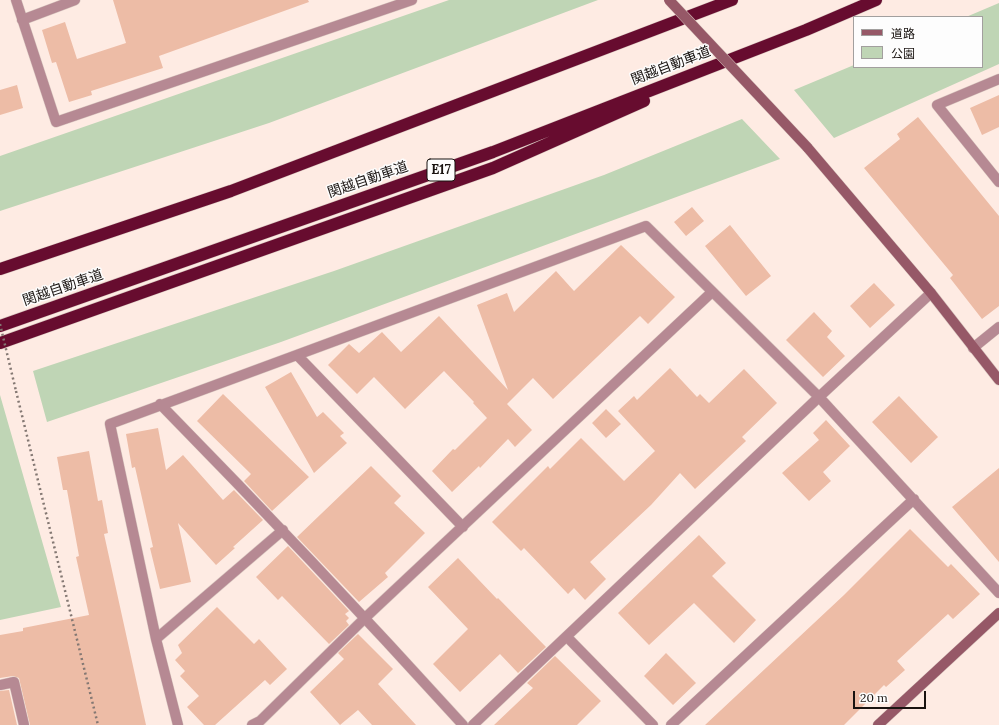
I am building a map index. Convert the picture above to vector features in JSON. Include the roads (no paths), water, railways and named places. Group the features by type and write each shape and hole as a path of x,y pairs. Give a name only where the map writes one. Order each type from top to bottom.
{"highway":[{"path":"0,269 78,244 239,188 732,0"},
{"name":"関越自動車道","path":"0,325 493,152 806,30 876,0"},
{"path":"0,343 493,168 806,30"},
{"path":"0,264 78,244"}],"street":[{"path":"16,0 56,122 412,0"},
{"path":"22,20 75,0"},
{"path":"670,0 807,147 932,293 999,380"},
{"path":"999,79 937,105 999,182"},
{"path":"178,725 156,639 110,424 160,404 646,226 819,397 999,593"},
{"path":"258,724 366,617 712,292"},
{"path":"473,725 819,397 932,293"},
{"path":"973,348 999,327"},
{"path":"297,355 463,527"},
{"path":"160,404 366,617 463,725"},
{"path":"671,725 914,499"},
{"path":"156,639 283,530"},
{"path":"878,725 999,613"},
{"path":"567,637 653,725"},
{"path":"0,685 14,682 24,725"}]}
